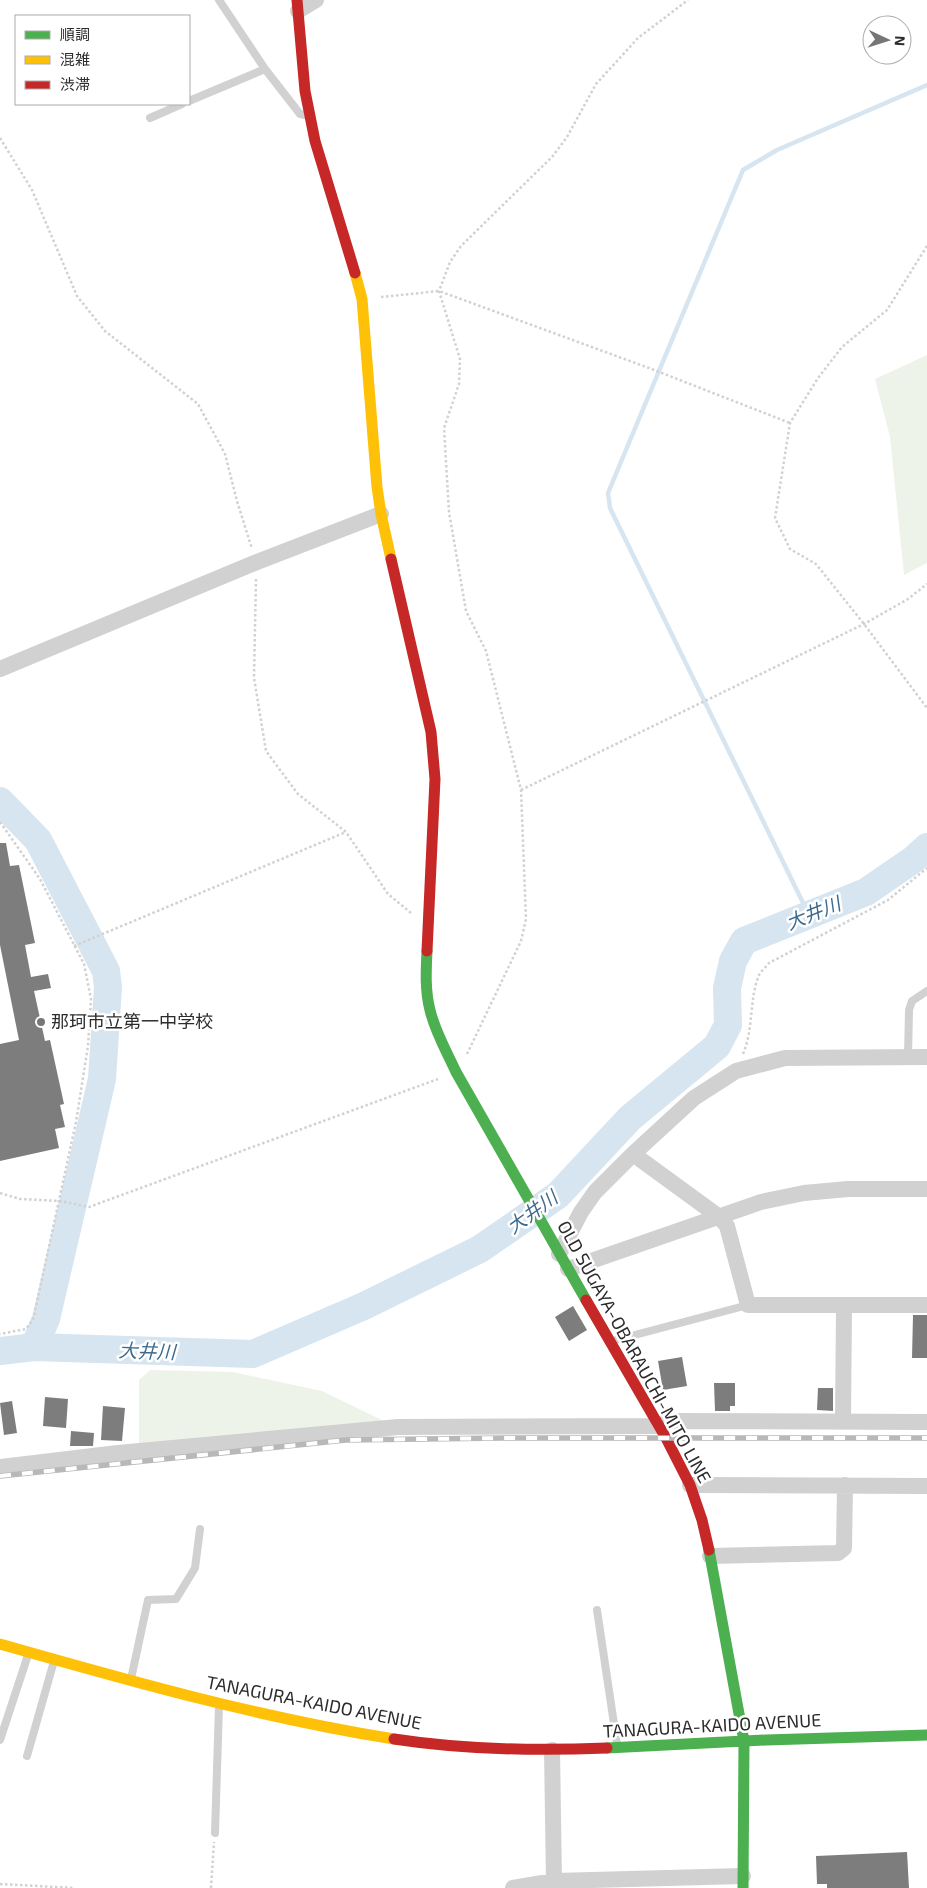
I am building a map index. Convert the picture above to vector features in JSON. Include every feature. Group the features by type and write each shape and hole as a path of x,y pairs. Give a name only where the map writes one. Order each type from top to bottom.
{"street":[{"path":"298,6 316,0"},
{"name":"OLD SUGAYA-OBARAUCHI-MITO LINE","path":"298,6 305,91 315,142 354,266 362,299 381,514 431,732 435,779 426,982 430,1010 440,1038 456,1072 666,1438 690,1484 702,1520 710,1556 744,1741 743,1882"},
{"path":"0,669 257,562 381,514"},
{"path":"559,1254 581,1212 595,1192 694,1098 736,1071 785,1058 927,1057"},
{"path":"633,1154 718,1216 727,1226 748,1305 927,1305"},
{"path":"568,1269 761,1202 804,1193 848,1189 927,1189"},
{"path":"843,1422 844,1305"},
{"path":"0,1468 118,1454 398,1427 658,1426 670,1421 927,1422"},
{"path":"690,1484 927,1486"},
{"path":"710,1556 838,1553 844,1548 844,1485"},
{"name":"TANAGURA-KAIDO AVENUE","path":"0,1644 219,1704 352,1732 450,1746 552,1750 618,1749 744,1741 927,1735"},
{"path":"552,1750 555,1884"},
{"path":"513,1888 555,1884 743,1882"}],"lane":[{"path":"219,0 265,69 300,114 310,115"},
{"path":"190,101 265,69"},
{"path":"150,118 180,105"},
{"path":"908,1057 909,1010 912,1001 927,990"},
{"path":"609,1341 748,1305"},
{"path":"130,1681 148,1600 176,1599 195,1568 200,1529"},
{"path":"597,1610 618,1749"},
{"path":"0,1740 29,1652"},
{"path":"27,1756 54,1659"},
{"path":"215,1833 219,1704"}],"path":[{"path":"0,1193 20,1198 60,1201 88,1207 456,1072 462,1065 521,941 526,919 521,790 486,651 466,611 449,512 444,428 459,384 460,359 439,291 450,262 461,246 552,157 567,137 596,84 638,38 688,0"},
{"path":"0,138 32,190 77,296 105,331 198,404 225,454 244,525 257,562 254,678 266,751 298,794 346,832 388,894 413,915 429,914"},
{"path":"927,246 887,310 842,347 818,378 790,423 775,518 790,549 816,564 927,708"},
{"path":"362,299 439,291 650,368 790,423"},
{"path":"521,790 864,624 908,599 927,584"},
{"path":"0,822 40,879 84,964 91,999 85,1065 76,1122 33,1320 26,1329 0,1334"},
{"path":"74,946 346,832"},
{"path":"736,1071 746,1047 752,1018 754,991 760,974 769,963 888,900 927,868"},
{"path":"211,1888 215,1833"},
{"path":"0,1884 75,1888"}],"shaded area":[{"path":"927,355 927,563 904,575 890,437 875,379"},
{"path":"150,1370 233,1372 322,1391 386,1422 139,1446 139,1380"}],"building":[{"path":"0,843 6,843 10,866 19,865 35,943 25,945 31,977 48,974 51,988 34,991 45,1041 50,1040 64,1104 60,1105 65,1127 55,1129 59,1148 0,1161 0,1044 19,1040 0,945"},
{"path":"573,1306 587,1330 569,1341 555,1317"},
{"path":"913,1315 927,1315 927,1358 912,1358"},
{"path":"682,1357 687,1386 663,1390 658,1361"},
{"path":"714,1383 735,1383 735,1406 730,1406 730,1411 715,1411"},
{"path":"818,1388 833,1388 833,1411 817,1410"},
{"path":"45,1397 68,1399 66,1428 43,1426"},
{"path":"12,1401 17,1433 4,1435 0,1403"},
{"path":"103,1406 125,1408 122,1441 101,1440"},
{"path":"71,1431 94,1433 93,1446 70,1446"},
{"path":"907,1852 909,1888 827,1888 827,1884 817,1884 816,1856"}],"waterway":[{"path":"809,915 610,508 608,493 743,170 777,150 927,85"},
{"path":"0,801 38,840 106,971 108,987 102,1079 46,1319 34,1347"},
{"name":"大井川","path":"0,1351 34,1347 253,1354 364,1306 480,1249 558,1195 630,1118 717,1046 728,1025 727,988 733,961 744,941 866,892 914,859 927,847"}],"railway":[{"path":"0,1476 346,1440 927,1438"}],"traffic: fast":[{"path":"427,951 426,981 428,1003 442,1042 456,1072 586,1300"},
{"path":"709,1550 744,1741 743,1888"},
{"path":"607,1748 766,1740 927,1735"}],"traffic: slow":[{"path":"355,273 362,299 377,487 391,559"},
{"path":"0,1644 196,1698 394,1739"}],"traffic: jam":[{"path":"297,0 305,91 315,141 355,273"},
{"path":"391,559 431,732 435,779 427,951"},
{"path":"586,1300 666,1438 690,1485 702,1520 709,1550"},
{"path":"394,1739 501,1749 607,1748"}],"place":[{"name":"那珂市立第一中学校","path":"41,1022"}]}
